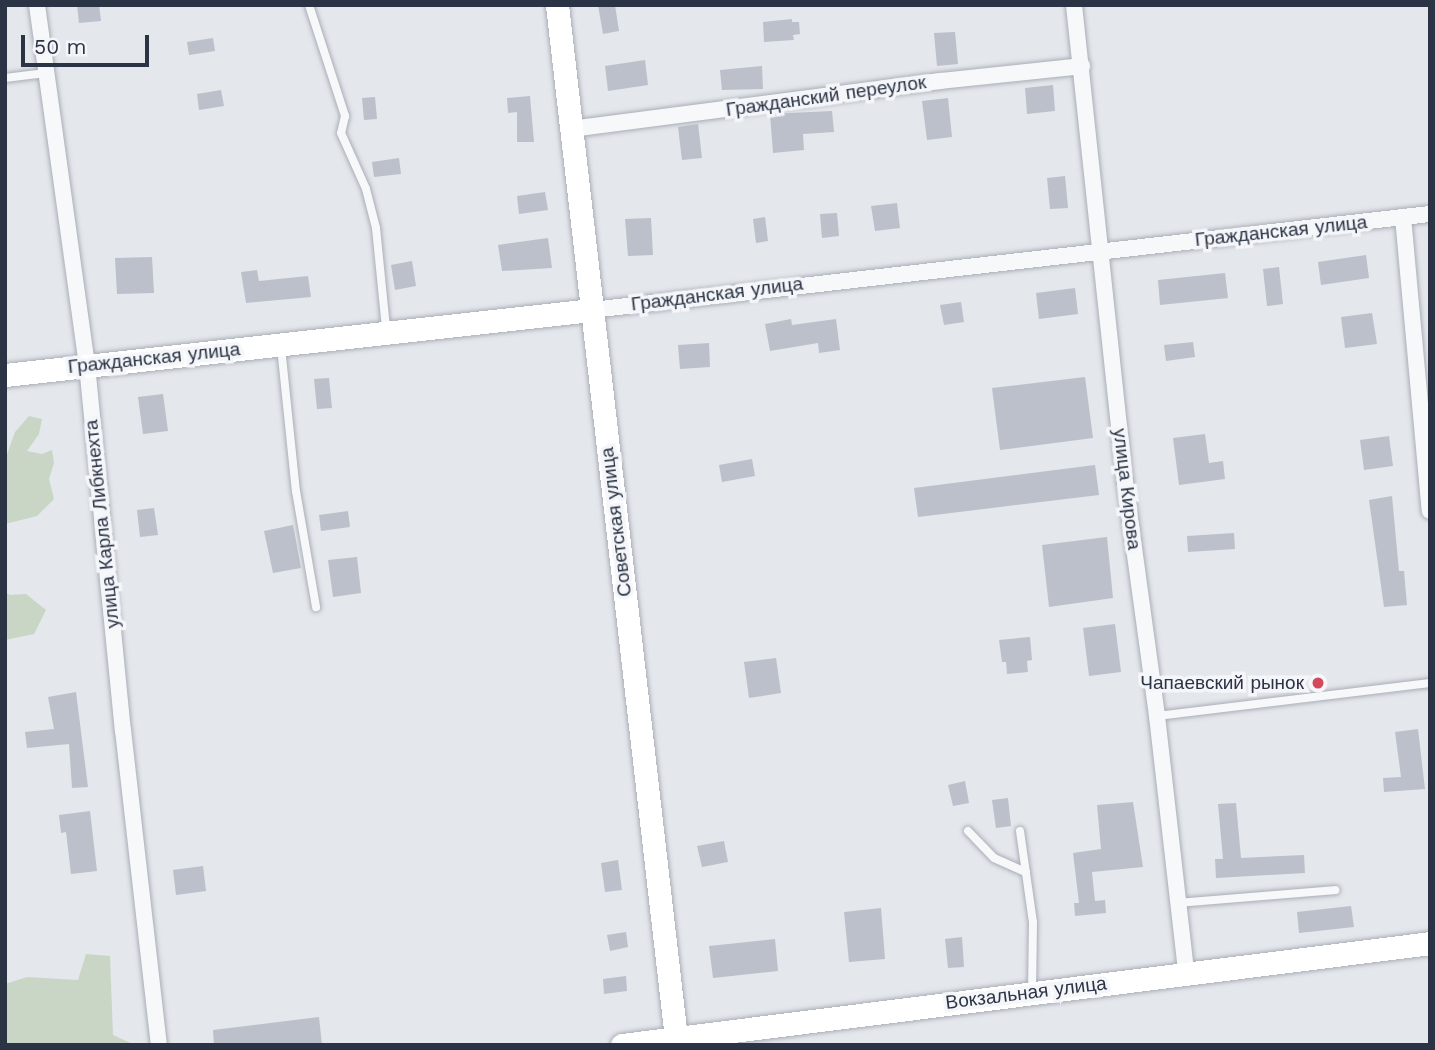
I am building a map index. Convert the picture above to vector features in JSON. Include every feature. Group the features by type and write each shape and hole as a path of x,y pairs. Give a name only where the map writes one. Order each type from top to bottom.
{"street":[{"name":"улица Карла Либкнехта","path":"37,5 87,365 123,730 159,1045"},
{"name":"Советская улица","path":"557,5 676,1038"},
{"name":"улица Кирова","path":"1074,5 1125,482 1157,716 1186,972"},
{"name":"Гражданский переулок","path":"571,129 940,81 1082,66"},
{"name":"Гражданская улица","path":"5,375 1430,214"},
{"path":"1403,217 1430,511"},
{"name":"Вокзальная улица","path":"622,1045 1430,943"}],"lane":[{"path":"309,5 345,116 341,133 366,189 376,228 386,333"},
{"path":"5,78 46,73"},
{"path":"280,344 296,491 316,607"},
{"path":"1157,716 1430,683"},
{"path":"968,831 994,858 1026,872"},
{"path":"1020,831 1033,922 1032,992"},
{"path":"1178,903 1335,890"}],"green space":[{"path":"29,416 42,419 39,434 27,451 42,454 52,450 54,463 49,479 54,499 37,516 5,524 5,460 15,432"},
{"path":"5,592 10,595 26,594 46,610 34,634 5,640"},
{"path":"86,954 110,956 113,1035 135,1045 5,1045 5,984 27,977 78,980"}],"building":[{"path":"77,5 99,5 101,21 79,23"},
{"path":"598,5 615,5 619,31 603,34"},
{"path":"792,19 792,22 799,22 800,34 793,35 794,40 764,42 763,22"},
{"path":"955,32 958,64 937,66 934,33"},
{"path":"213,38 215,51 189,55 187,42"},
{"path":"645,60 648,85 608,91 605,66"},
{"path":"762,66 763,89 722,90 720,70"},
{"path":"1053,85 1055,111 1027,114 1025,88"},
{"path":"221,90 224,106 199,110 197,94"},
{"path":"530,96 534,142 517,142 517,112 508,113 507,98"},
{"path":"375,97 377,119 364,120 362,98"},
{"path":"948,98 952,137 927,140 922,101"},
{"path":"832,111 834,132 803,134 804,150 773,153 770,114"},
{"path":"698,124 702,158 682,160 678,127"},
{"path":"399,158 401,174 374,177 372,162"},
{"path":"1065,176 1068,208 1050,209 1047,178"},
{"path":"545,192 548,210 519,214 517,196"},
{"path":"897,203 900,228 875,231 871,206"},
{"path":"837,213 839,236 822,238 820,214"},
{"path":"765,217 768,241 756,243 753,219"},
{"path":"651,218 653,255 628,256 625,219"},
{"path":"548,238 552,268 502,271 498,245"},
{"path":"1366,255 1369,278 1321,285 1318,262"},
{"path":"152,257 154,293 117,294 115,258"},
{"path":"412,261 416,286 395,290 391,265"},
{"path":"1279,267 1283,304 1267,306 1263,269"},
{"path":"257,270 259,281 308,276 311,297 246,303 241,272"},
{"path":"1225,273 1228,298 1160,305 1158,280"},
{"path":"1075,288 1078,314 1039,319 1036,293"},
{"path":"961,302 964,322 944,325 940,305"},
{"path":"1372,313 1377,344 1345,348 1341,317"},
{"path":"791,319 792,325 836,319 840,350 819,353 818,343 770,351 765,324"},
{"path":"1193,342 1195,357 1166,361 1164,345"},
{"path":"709,343 710,367 680,369 678,345"},
{"path":"1085,377 1093,438 1000,450 992,388"},
{"path":"329,378 332,408 317,409 314,379"},
{"path":"163,394 168,431 143,434 138,397"},
{"path":"1205,434 1209,463 1223,461 1225,479 1179,485 1173,438"},
{"path":"1389,436 1393,466 1364,470 1360,440"},
{"path":"752,459 755,476 722,482 719,465"},
{"path":"1095,465 1099,495 918,517 914,488"},
{"path":"1392,496 1399,571 1404,571 1407,605 1384,607 1369,500"},
{"path":"154,508 158,535 140,537 137,510"},
{"path":"348,511 350,527 321,531 319,515"},
{"path":"293,525 301,568 273,573 264,531"},
{"path":"1234,533 1235,549 1188,552 1187,536"},
{"path":"1107,537 1113,598 1049,607 1042,545"},
{"path":"357,557 361,593 333,597 328,560"},
{"path":"1115,624 1121,672 1089,676 1083,628"},
{"path":"1030,637 1032,660 1027,661 1028,672 1007,674 1006,662 1002,662 999,640"},
{"path":"776,658 781,693 749,698 744,662"},
{"path":"76,692 88,787 72,788 69,744 27,748 25,732 54,729 48,697"},
{"path":"1418,729 1425,789 1384,792 1383,778 1401,777 1395,732"},
{"path":"965,781 969,803 953,806 948,785"},
{"path":"1008,798 1011,826 996,828 992,800"},
{"path":"1133,802 1143,867 1092,872 1095,901 1105,900 1106,913 1075,916 1074,903 1079,903 1073,853 1101,849 1097,805"},
{"path":"1236,803 1241,858 1304,855 1305,873 1216,878 1215,859 1223,859 1218,804"},
{"path":"90,811 97,871 71,874 66,832 61,833 59,815"},
{"path":"724,841 728,862 702,867 697,846"},
{"path":"618,860 622,890 605,892 601,863"},
{"path":"203,866 206,891 176,895 173,870"},
{"path":"1351,906 1354,927 1299,933 1297,912"},
{"path":"881,908 885,959 849,962 844,912"},
{"path":"626,932 628,947 610,951 607,935"},
{"path":"962,937 964,967 948,968 945,939"},
{"path":"775,939 778,971 713,978 709,946"},
{"path":"626,976 627,991 604,994 603,979"},
{"path":"319,1017 322,1045 214,1045 213,1030"}],"place":[{"name":"Чапаевский рынок","path":"1318,683"}]}
